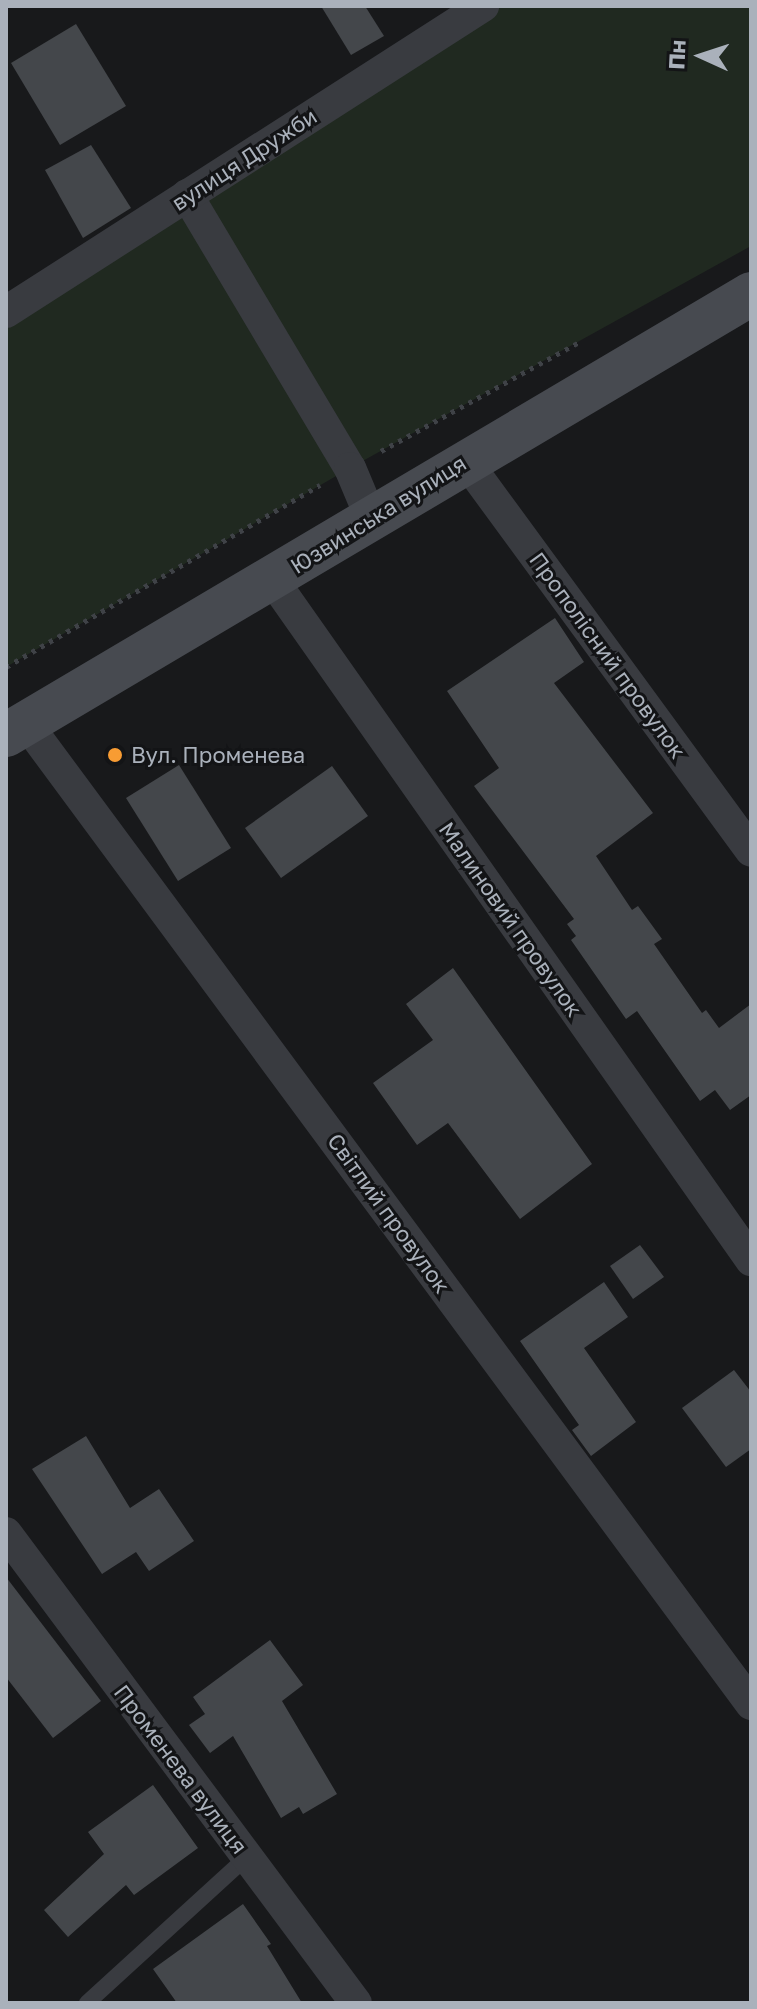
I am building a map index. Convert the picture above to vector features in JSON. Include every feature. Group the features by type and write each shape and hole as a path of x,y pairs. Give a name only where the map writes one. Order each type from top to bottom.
{"main road":[{"name":"Юзвинська вулиця","path":"16,729 272,579 465,460 751,294"}],"street":[{"name":"вулиця Дружби","path":"6,312 483,6"},
{"path":"187,195 350,468 371,518"},
{"name":"Прополісний провулок","path":"465,460 751,851"},
{"name":"Малиновий провулок","path":"272,579 751,1260"},
{"name":"Світлий провулок","path":"16,729 751,1704"},
{"name":"Променева вулиця","path":"6,1533 356,2003"}],"lane":[{"path":"87,2003 247,1857"}],"shaded area":[{"path":"483,6 751,6 751,246 350,468 6,667 6,312"}],"building":[{"path":"321,6 365,6 384,36 351,55"},
{"path":"76,24 126,106 60,145 11,63"},
{"path":"91,145 131,208 83,238 45,170"},
{"path":"555,618 584,662 554,683 653,813 596,856 632,910 638,906 662,939 654,944 702,1013 706,1010 719,1028 751,1004 751,1095 730,1110 715,1090 700,1101 637,1011 626,1019 571,940 576,936 567,924 574,919 474,786 499,768 447,691"},
{"path":"179,765 231,848 178,881 126,798"},
{"path":"332,766 368,816 281,878 245,828"},
{"path":"453,968 592,1164 520,1219 448,1123 417,1145 373,1083 433,1040 406,1004"},
{"path":"640,1245 664,1277 633,1299 610,1266"},
{"path":"604,1282 628,1317 584,1348 636,1422 591,1456 572,1430 579,1425 520,1341"},
{"path":"734,1370 751,1392 751,1449 726,1467 682,1408"},
{"path":"86,1436 130,1508 159,1489 194,1541 149,1571 136,1552 102,1574 32,1469"},
{"path":"6,1577 101,1701 53,1738 6,1677"},
{"path":"270,1640 303,1685 282,1701 337,1794 303,1814 299,1807 281,1818 233,1736 210,1753 189,1725 205,1714 193,1697"},
{"path":"153,1785 198,1848 134,1895 126,1885 68,1937 44,1910 104,1854 88,1832"},
{"path":"243,1904 271,1944 267,1946 302,2003 177,2003 153,1969"}],"place":[{"name":"Вул. Променева","path":"115,755"}]}
